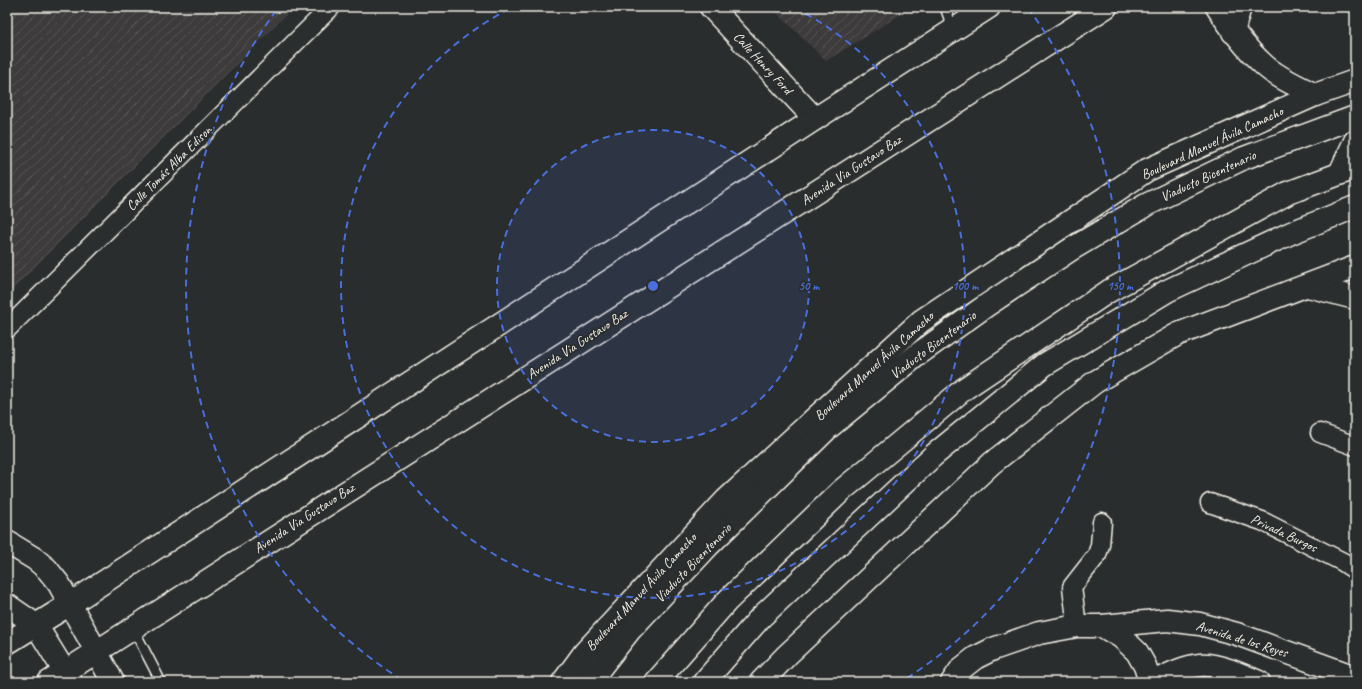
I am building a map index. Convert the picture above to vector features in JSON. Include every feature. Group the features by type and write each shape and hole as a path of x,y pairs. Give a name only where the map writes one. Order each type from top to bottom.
{"main road":[{"name":"Calle Henry Ford","path":"711,7 815,119"},
{"path":"7,643 70,604 815,119 990,7"},
{"name":"Avenida Via Gustavo Baz","path":"62,678 96,652 133,627 1106,7"},
{"path":"1217,7 1234,32 1265,66 1289,82 1315,95"},
{"path":"1234,32 1240,7"},
{"name":"Boulevard Manuel Ávila Camacho","path":"563,682 585,652 726,500 920,321 1147,170 1315,95 1355,81"},
{"name":"Viaducto Bicentenario","path":"589,682 630,630 708,546 828,428 917,354 1070,250 1146,205 1244,158 1355,117"},
{"path":"656,682 727,600 841,491 964,389 1109,291 1288,193 1348,171 1355,141"},
{"path":"704,682 760,618 934,455 1044,365 1167,291 1292,232 1355,207"},
{"path":"761,682 787,655 992,463 1095,382 1178,334 1355,267"},
{"path":"1308,286 1355,298"},
{"path":"7,542 35,559 47,569 59,584 112,682"},
{"path":"7,605 36,625 62,678"},
{"name":"Avenida de los Reyes","path":"952,682 962,669 975,658 993,649 1039,633 1077,626 1102,626 1167,620 1200,624 1237,634 1355,677"},
{"path":"1102,626 1121,637 1138,652 1152,682 1179,669 1201,665 1223,669 1260,682"}],"street":[{"name":"Calle Tomás Alba Edison","path":"7,329 330,7"},
{"path":"1320,433 1355,446"},
{"name":"Privada Burgos","path":"1210,503 1262,521 1343,562 1355,570"},
{"path":"1077,626 1072,588 1099,550 1102,522"}],"lane":[{"path":"945,7 953,30"},
{"path":"133,627 161,682"}],"shaded area":[{"path":"7,7 293,7 7,295"},
{"path":"771,7 913,7 826,61"}]}
